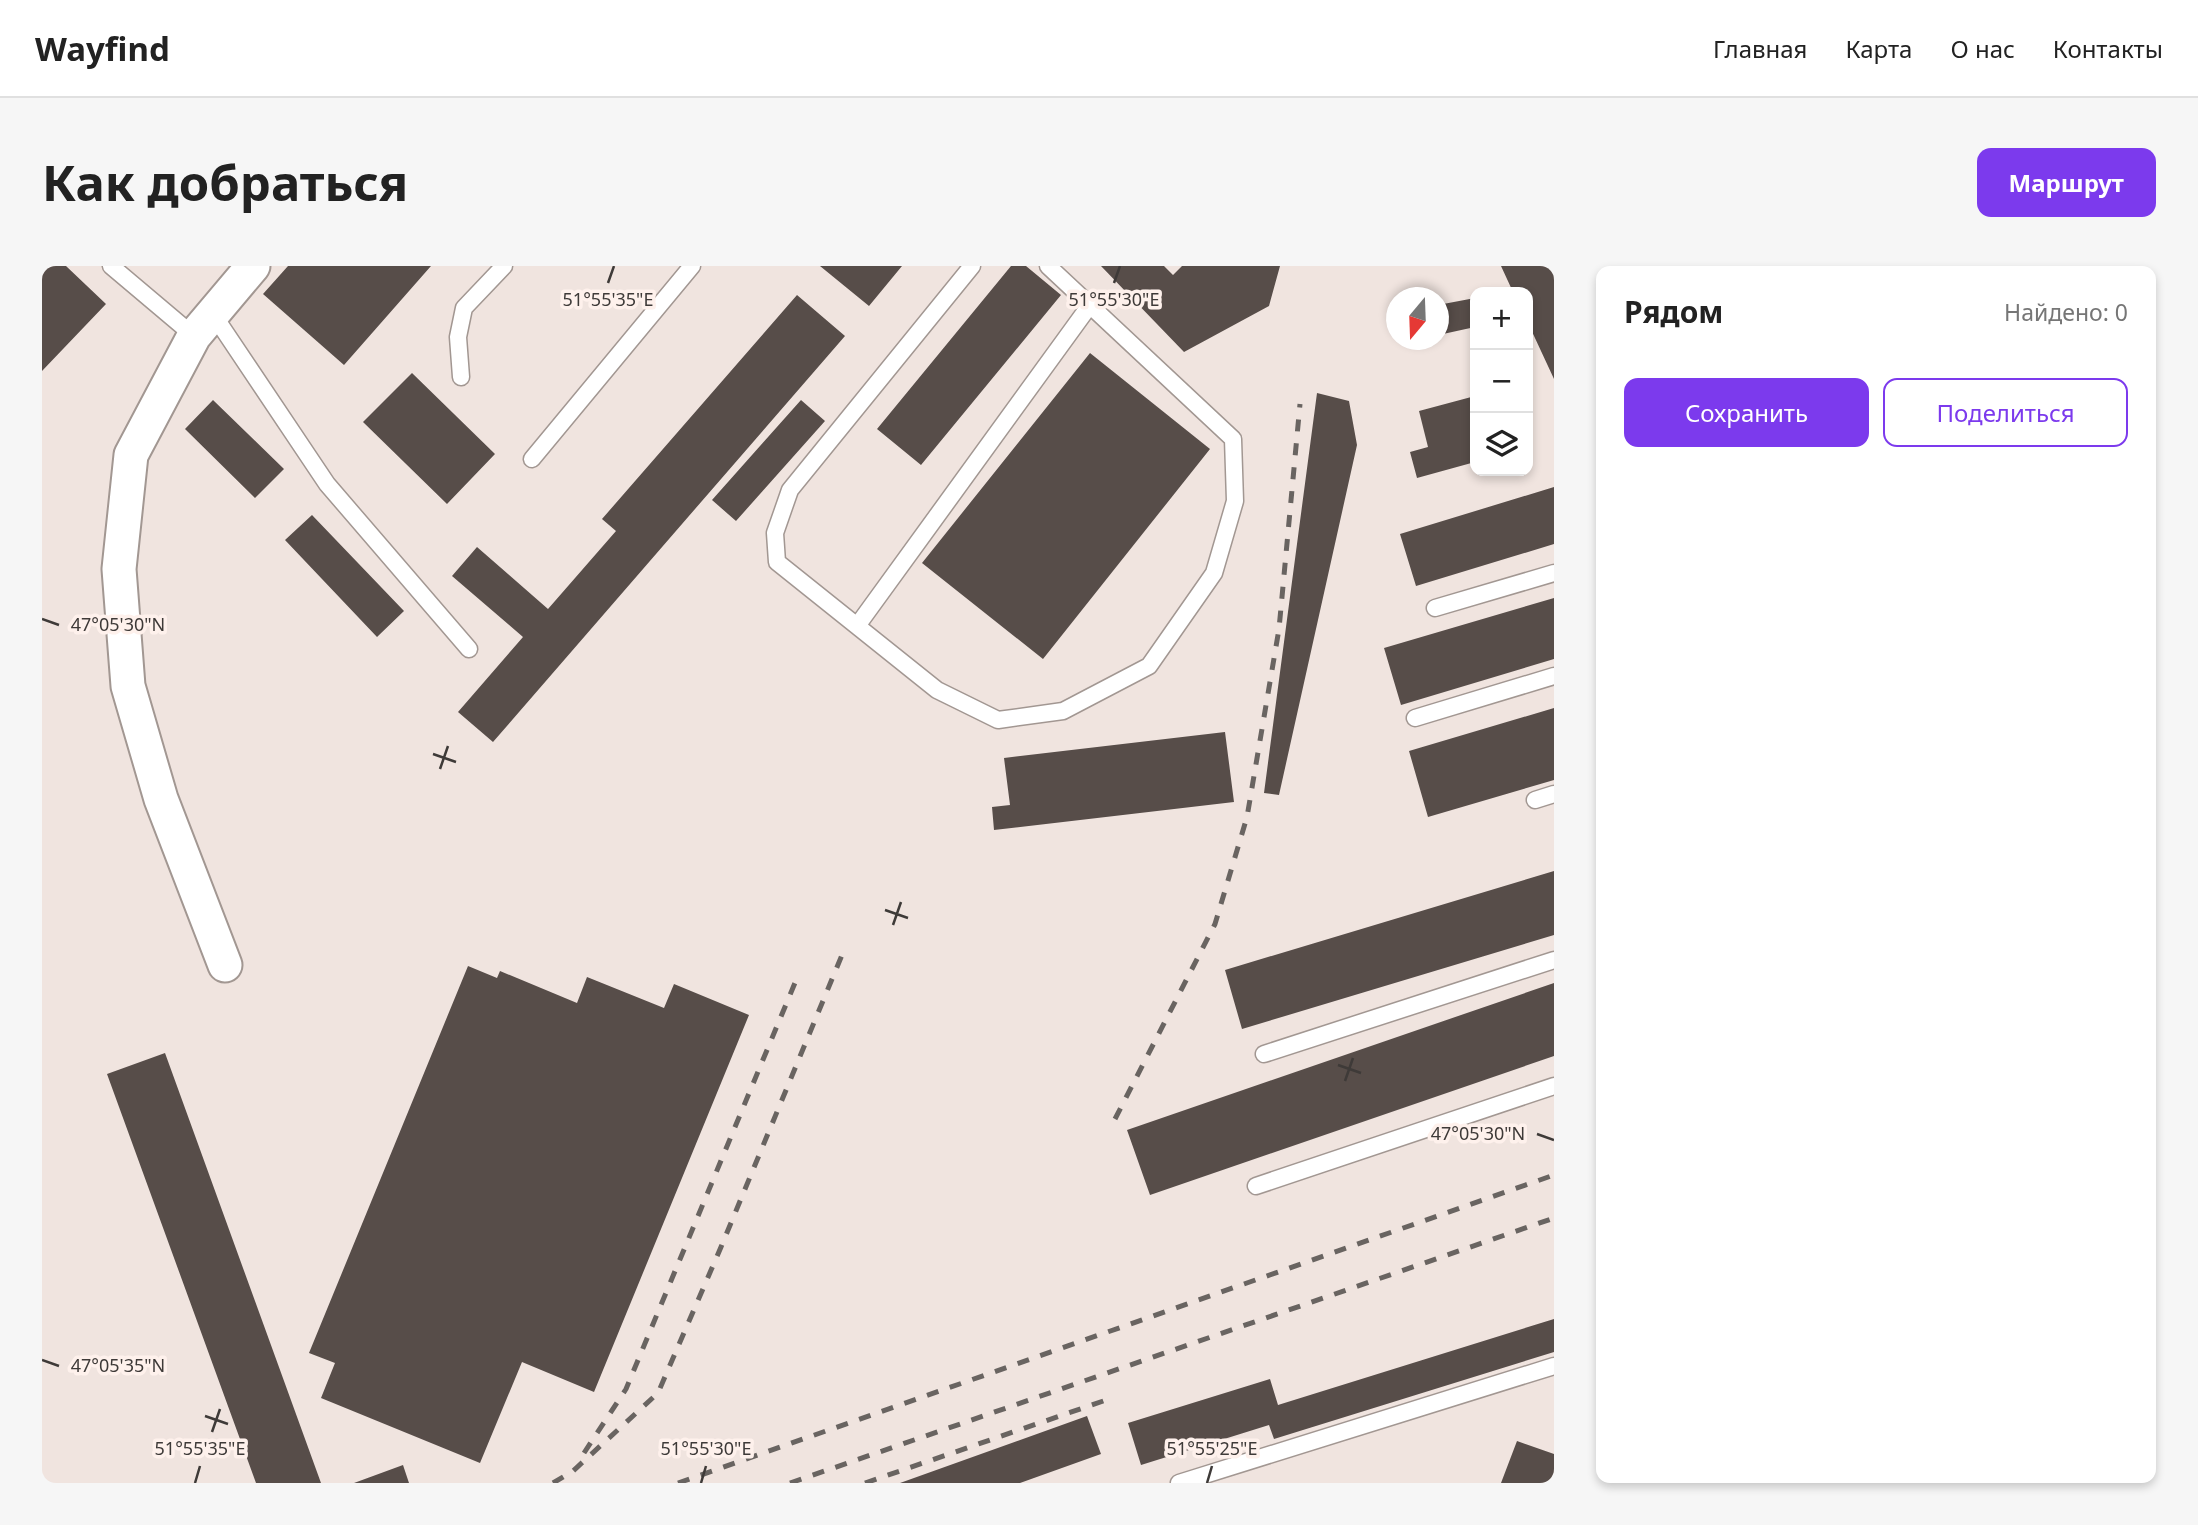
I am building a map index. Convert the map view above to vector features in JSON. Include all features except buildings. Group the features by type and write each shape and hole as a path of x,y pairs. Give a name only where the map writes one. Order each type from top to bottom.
{"street":[{"path":"225,965 161,799 128,686 119,569 131,455 203,325 253,266"}],"lane":[{"path":"111,266 203,325 327,484 469,649"},
{"path":"461,377 458,337 464,308 504,266"},
{"path":"972,266 790,490 775,533 777,562 937,690 998,720 1063,711 1150,666 1214,573 1235,501 1233,439 1048,266"},
{"path":"532,459 690,267"},
{"path":"857,626 1090,305"},
{"path":"1435,608 1554,573"},
{"path":"1415,718 1554,676"},
{"path":"1535,800 1554,794"},
{"path":"1264,1054 1554,960"},
{"path":"1256,1186 1554,1086"},
{"path":"1180,1483 1554,1366"}],"railway":[{"path":"1115,1119 1215,924 1247,817 1279,629 1300,404"},
{"path":"553,1483 573,1471 658,1393 842,955"},
{"path":"584,1453 626,1389 797,978"},
{"path":"678,1483 1554,1175"},
{"path":"790,1483 1554,1218"},
{"path":"865,1483 1112,1398"}]}
